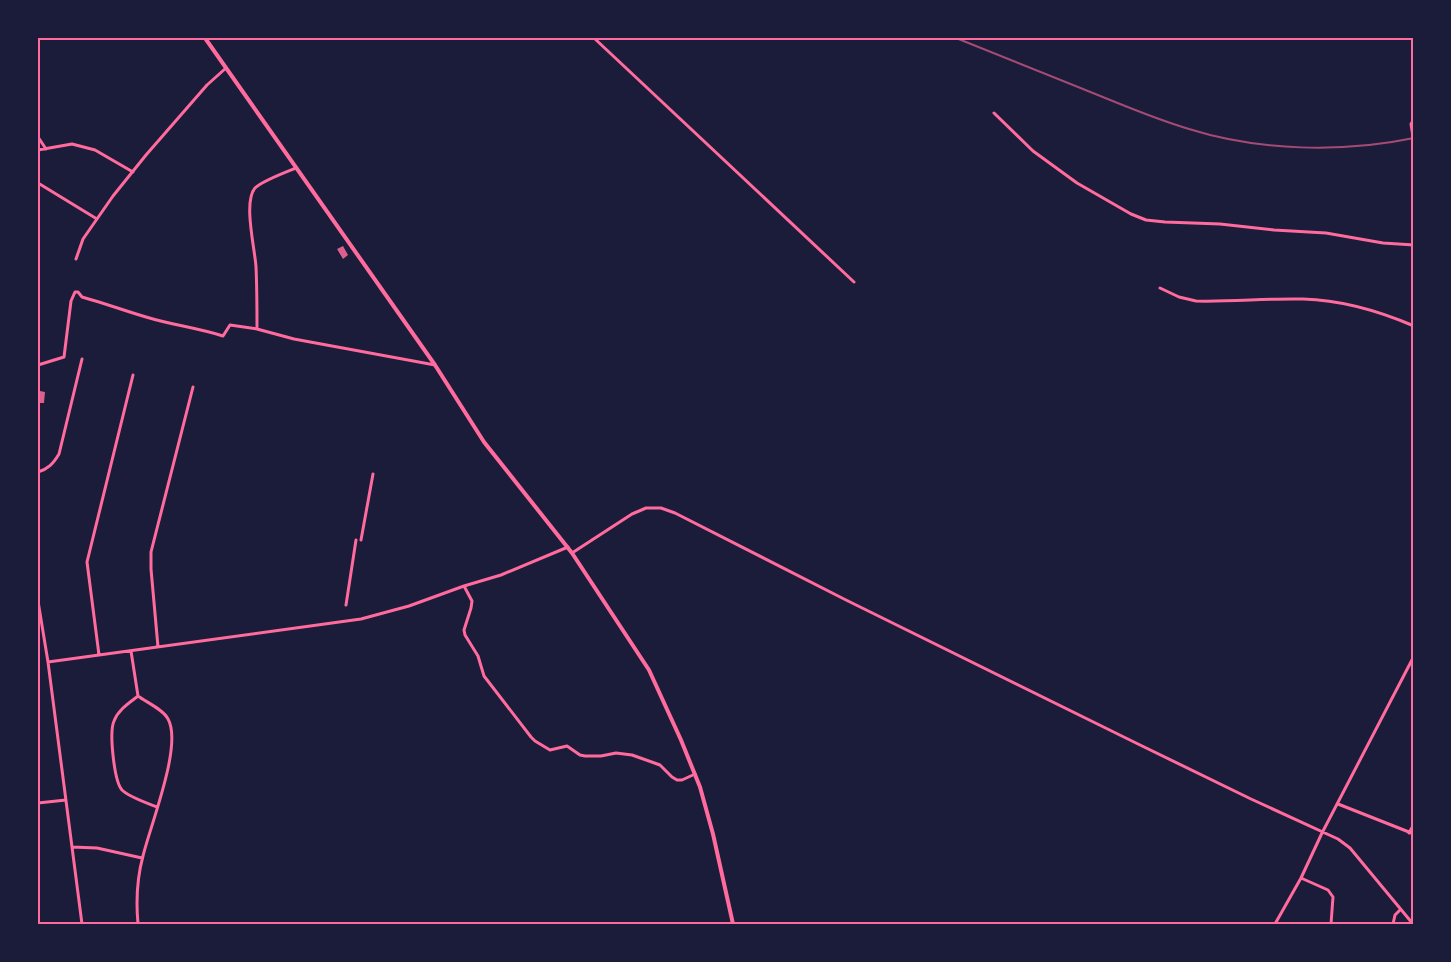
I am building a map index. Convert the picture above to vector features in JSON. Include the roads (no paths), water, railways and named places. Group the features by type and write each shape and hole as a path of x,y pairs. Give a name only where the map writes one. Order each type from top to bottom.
{"street":[{"path":"205,38 435,365 484,442 572,552 649,670 695,774 712,834 732,924"},
{"path":"594,38 854,282"},
{"path":"76,259 83,238 113,196 207,85 226,68"},
{"path":"994,113 1033,151 1077,182 1131,214 1146,220 1326,233 1383,243 1414,245"},
{"path":"1414,119 1412,124 1414,143"},
{"path":"38,137 46,149"},
{"path":"38,150 72,144 95,150 134,172"},
{"path":"257,328 256,264 250,221 251,198 255,189 261,184 296,168"},
{"path":"38,183 97,219"},
{"path":"1160,288 1179,297 1196,301 1303,299 1334,302 1366,309 1414,326"},
{"path":"38,365 64,357 71,302 75,292 78,292 82,297 146,317 178,326 202,329 223,336 230,326 257,328 294,339 435,365"},
{"path":"38,472 47,470 58,454 82,359"},
{"path":"99,655 87,562 133,375"},
{"path":"158,647 151,552 193,387"},
{"path":"346,605 373,474"},
{"path":"572,552 632,514 646,508 661,508 675,513 846,600 1136,743 1338,839 1350,848 1412,924"},
{"path":"48,662 361,619 409,606 501,575 568,547"},
{"path":"464,586 472,601 464,630 465,635 478,656 484,676 535,741 550,750 567,746 580,755 585,756 601,756 616,753 632,755 660,765 677,780 682,780 695,774"},
{"path":"38,603 48,662 82,924"},
{"path":"131,651 138,696 168,719 172,732 171,755 167,777 142,858 136,906 138,924"},
{"path":"1275,924 1301,878 1322,833 1414,656"},
{"path":"138,696 119,712 113,722 112,734 117,781 121,790 157,807"},
{"path":"38,804 66,800"},
{"path":"1338,804 1414,834"},
{"path":"1409,832 1414,824"},
{"path":"72,847 98,848 142,858"},
{"path":"1301,878 1328,890 1331,894 1331,924"},
{"path":"1393,924 1400,910"}],"railway":[{"path":"956,38 1148,115 1175,125 1216,136 1272,145 1330,148 1387,143 1414,138"}]}
